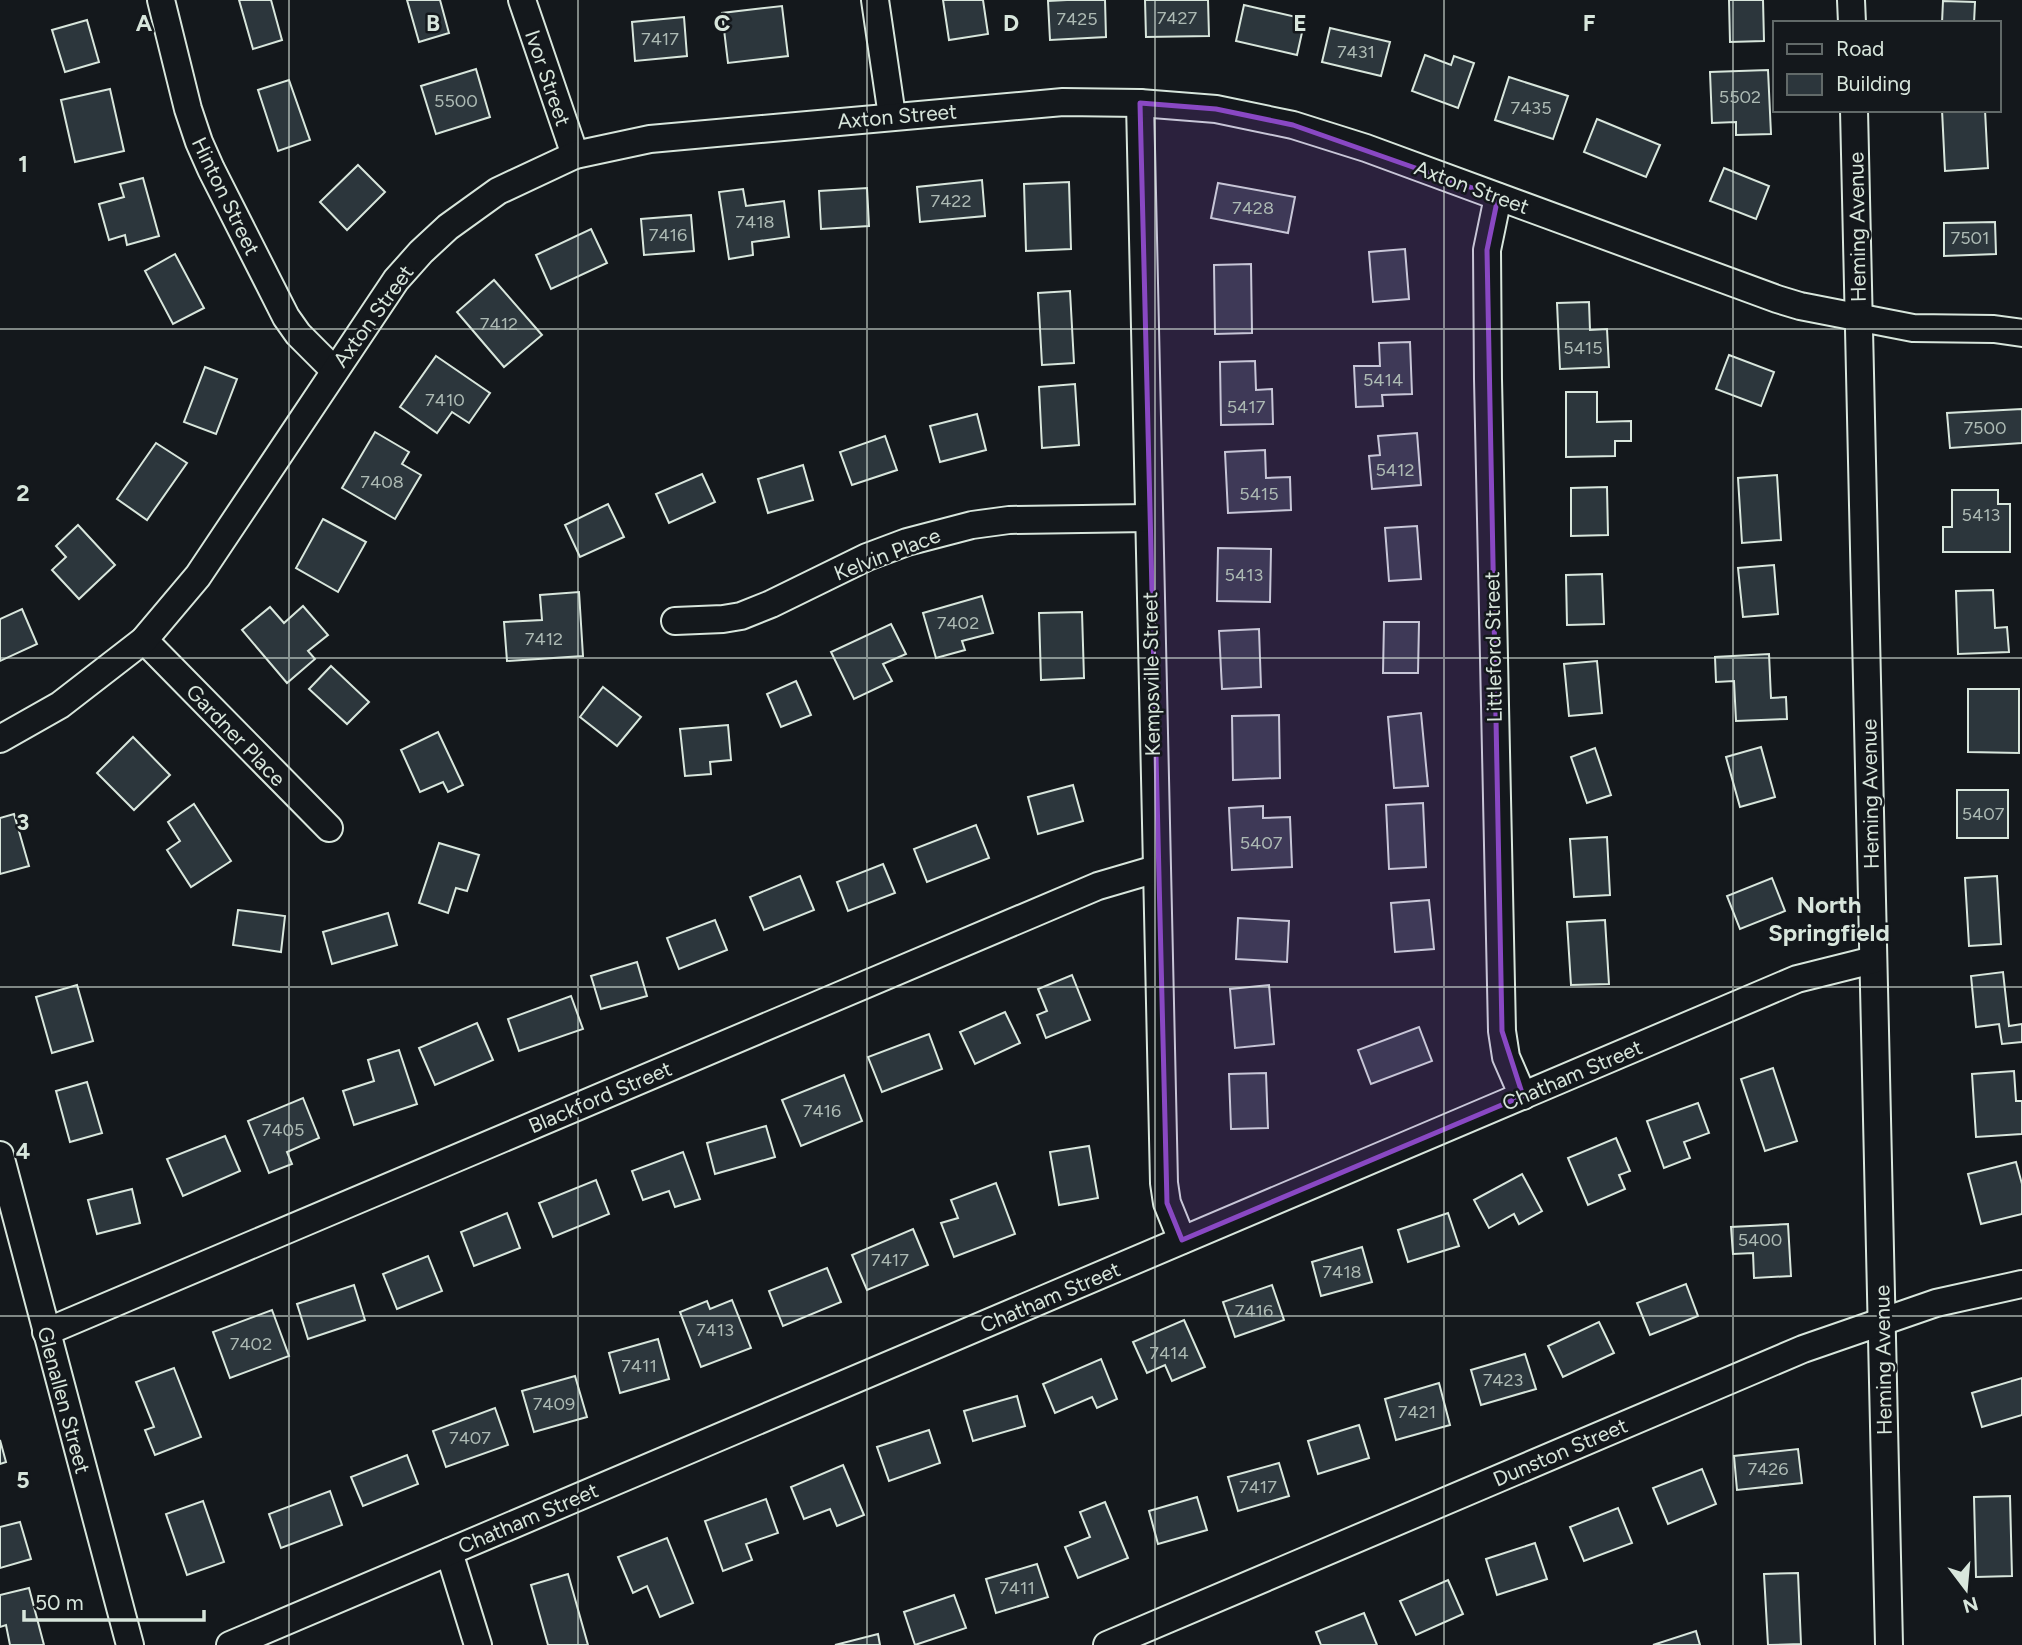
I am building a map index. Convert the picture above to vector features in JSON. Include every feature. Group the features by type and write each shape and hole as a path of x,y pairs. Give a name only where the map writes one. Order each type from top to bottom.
{"street":[{"name":"Hinton Street","path":"161,0 188,109 211,169 286,317 298,334 334,370"},
{"name":"Ivor Street","path":"522,0 575,155"},
{"path":"875,0 892,116"},
{"path":"1852,0 1852,21"},
{"name":"Axton Street","path":"0,739 61,705 144,640 198,576 396,280 448,227 511,184 575,155 650,139 1063,102 1140,103 1216,109 1293,125 1366,148 1800,306 1913,328 1994,329 2022,333"},
{"name":"Kempsville Street","path":"1140,103 1164,1183 1167,1203 1182,1241"},
{"name":"Heming Avenue","path":"1854,112 1889,1645"},
{"name":"Littleford Street","path":"1498,197 1487,250 1487,263 1502,1031 1506,1057 1523,1096"},
{"name":"Kelvin Place","path":"675,621 723,620 741,616 867,557 907,542 972,524 1009,520 1148,518"},
{"name":"Gardner Place","path":"144,640 330,828"},
{"name":"Blackford Street","path":"46,1332 1098,886 1156,869"},
{"name":"Chatham Street","path":"230,1645 1797,979 1873,960"},
{"name":"Glenallen Street","path":"0,1155 130,1645"},
{"name":"Dunston Street","path":"1107,1645 1803,1349 1936,1303 2022,1284"},
{"path":"449,1552 478,1645"}],"highlighted area":[{"path":"1140,103 1216,109 1293,125 1498,197 1487,250 1502,1031 1523,1096 1182,1240 1167,1203"}],"building":[{"path":"239,0 271,0 282,40 253,49"},
{"path":"407,0 440,0 449,33 419,42"},
{"path":"943,0 983,0 988,34 949,40"},
{"path":"1105,0 1106,37 1050,40 1048,1"},
{"path":"1145,0 1208,0 1209,36 1146,37"},
{"path":"1729,0 1763,0 1764,41 1730,42"},
{"path":"1943,1 1975,2 1974,21 1942,21"},
{"path":"1244,5 1305,19 1297,55 1236,41"},
{"path":"782,6 788,56 728,63 722,13"},
{"path":"684,17 687,56 635,61 632,22"},
{"path":"87,20 99,62 65,72 52,30"},
{"path":"1330,28 1390,42 1381,76 1322,62"},
{"path":"1425,55 1451,65 1454,56 1474,63 1458,108 1412,91"},
{"path":"476,69 490,117 436,134 421,86"},
{"path":"1768,70 1771,134 1736,135 1736,122 1712,123 1710,72"},
{"path":"1509,77 1568,96 1553,139 1495,120"},
{"path":"289,80 310,140 278,151 258,90"},
{"path":"110,89 124,151 75,162 61,100"},
{"path":"1942,112 1985,112 1988,168 1945,171"},
{"path":"1597,119 1660,145 1646,177 1584,152"},
{"path":"358,165 385,192 347,230 320,202"},
{"path":"1724,168 1769,186 1756,219 1710,201"},
{"path":"143,178 159,236 127,245 125,235 109,240 99,204 124,197 120,184"},
{"path":"982,180 985,216 920,222 917,187"},
{"path":"1069,182 1071,249 1026,251 1024,184"},
{"path":"1218,183 1295,197 1288,233 1211,218"},
{"path":"867,188 869,226 821,229 819,191"},
{"path":"743,189 746,206 784,201 789,237 752,242 753,255 729,259 719,192"},
{"path":"691,215 694,251 644,255 641,219"},
{"path":"1995,222 1996,254 1944,256 1944,223"},
{"path":"591,229 607,263 551,289 536,255"},
{"path":"1405,249 1409,299 1373,302 1369,252"},
{"path":"175,254 204,308 173,324 145,271"},
{"path":"1251,264 1252,333 1215,334 1214,265"},
{"path":"494,280 542,335 504,367 457,312"},
{"path":"1070,291 1074,363 1042,365 1038,293"},
{"path":"1589,302 1590,330 1607,329 1609,367 1560,369 1557,303"},
{"path":"1410,342 1412,394 1382,395 1383,406 1356,407 1354,366 1380,366 1379,343"},
{"path":"1729,355 1774,372 1761,406 1716,389"},
{"path":"436,356 490,393 469,423 452,412 437,433 400,407"},
{"path":"1255,361 1256,390 1272,389 1273,424 1221,425 1220,362"},
{"path":"205,367 237,379 216,434 184,422"},
{"path":"1075,384 1079,445 1042,448 1039,387"},
{"path":"1566,392 1597,392 1597,422 1631,421 1631,441 1615,441 1615,456 1566,457"},
{"path":"2022,409 2022,443 1950,448 1947,413"},
{"path":"977,414 986,450 940,462 930,426"},
{"path":"375,432 409,452 402,464 421,475 395,519 342,488"},
{"path":"1417,433 1421,485 1372,489 1369,456 1380,455 1378,436"},
{"path":"885,436 897,470 852,485 840,452"},
{"path":"156,443 187,463 147,520 117,499"},
{"path":"1265,450 1266,478 1290,477 1291,510 1228,513 1225,452"},
{"path":"803,465 813,500 768,513 758,479"},
{"path":"702,474 715,502 669,523 656,494"},
{"path":"1777,475 1781,540 1742,543 1738,478"},
{"path":"1607,487 1608,535 1571,536 1571,488"},
{"path":"1952,490 1998,490 1998,504 2010,504 2010,552 1943,552 1943,527 1952,527"},
{"path":"608,504 624,537 580,557 565,525"},
{"path":"323,519 366,542 338,592 296,568"},
{"path":"78,525 115,565 79,599 52,570 66,557 56,546"},
{"path":"1417,526 1421,579 1389,581 1385,528"},
{"path":"1218,548 1271,549 1270,602 1217,601"},
{"path":"1774,565 1778,614 1743,617 1738,568"},
{"path":"1602,574 1604,624 1567,625 1566,575"},
{"path":"1993,590 1995,628 2007,627 2009,652 1958,654 1956,591"},
{"path":"579,592 583,656 507,661 504,622 542,620 540,595"},
{"path":"982,596 993,633 962,641 965,650 936,658 923,613"},
{"path":"303,606 328,635 308,651 315,659 287,683 242,630 270,607 284,623"},
{"path":"22,609 37,644 0,661 0,619"},
{"path":"1082,612 1084,678 1041,680 1039,613"},
{"path":"1384,622 1419,622 1418,673 1383,673"},
{"path":"891,624 906,654 883,664 892,681 854,699 831,652"},
{"path":"1259,629 1261,687 1222,689 1219,631"},
{"path":"1769,654 1771,698 1786,697 1787,719 1736,721 1734,681 1716,682 1715,657"},
{"path":"1597,661 1602,713 1569,716 1564,664"},
{"path":"331,666 369,702 347,724 309,689"},
{"path":"796,681 811,715 781,727 767,694"},
{"path":"603,687 641,717 617,746 580,717"},
{"path":"1968,689 2019,689 2019,753 1968,752"},
{"path":"1421,713 1428,786 1394,788 1388,717"},
{"path":"1279,715 1280,778 1233,780 1232,716"},
{"path":"728,725 731,760 710,762 711,774 685,776 680,729"},
{"path":"438,732 463,785 448,792 443,782 420,792 401,750"},
{"path":"133,737 170,775 134,810 97,773"},
{"path":"1761,747 1775,797 1740,807 1726,757"},
{"path":"1595,748 1611,795 1587,803 1571,757"},
{"path":"1073,785 1083,821 1038,834 1028,797"},
{"path":"1957,790 2008,790 2008,838 1957,838"},
{"path":"1423,803 1426,867 1389,869 1386,805"},
{"path":"194,804 231,861 191,887 167,850 180,841 168,822"},
{"path":"1263,806 1263,818 1290,817 1292,867 1232,870 1229,808"},
{"path":"14,814 29,866 0,874 0,818"},
{"path":"976,825 989,858 927,882 914,849"},
{"path":"1607,837 1610,895 1574,897 1570,839"},
{"path":"439,843 479,855 467,891 456,888 448,913 419,903"},
{"path":"883,864 895,893 848,911 837,882"},
{"path":"800,876 814,910 764,930 750,897"},
{"path":"1997,876 2001,944 1969,946 1965,878"},
{"path":"1772,878 1785,911 1740,929 1727,896"},
{"path":"1429,900 1434,949 1395,952 1391,903"},
{"path":"238,910 285,916 281,952 233,945"},
{"path":"388,913 397,945 332,964 323,932"},
{"path":"1238,918 1289,921 1287,962 1236,959"},
{"path":"715,920 727,950 679,969 667,938"},
{"path":"1605,920 1609,984 1571,985 1567,922"},
{"path":"637,962 647,996 601,1009 591,976"},
{"path":"2003,972 2009,1026 2022,1024 2022,1042 2002,1044 1999,1024 1976,1027 1971,976"},
{"path":"1072,975 1090,1020 1046,1038 1037,1015 1047,1011 1038,989"},
{"path":"77,985 93,1041 52,1053 36,997"},
{"path":"1269,985 1274,1044 1235,1048 1230,989"},
{"path":"571,996 583,1029 519,1051 508,1019"},
{"path":"1005,1012 1020,1043 975,1064 960,1032"},
{"path":"477,1023 493,1060 435,1085 419,1048"},
{"path":"1419,1027 1432,1061 1371,1084 1358,1050"},
{"path":"929,1034 942,1069 882,1092 868,1057"},
{"path":"399,1050 417,1104 354,1125 343,1091 374,1081 368,1060"},
{"path":"1773,1068 1797,1141 1765,1151 1741,1079"},
{"path":"2014,1071 2016,1101 2022,1101 2022,1134 1976,1137 1972,1074"},
{"path":"1266,1073 1268,1128 1231,1129 1229,1074"},
{"path":"844,1075 862,1121 801,1146 782,1100"},
{"path":"87,1082 102,1133 70,1142 56,1091"},
{"path":"303,1098 319,1138 287,1152 292,1164 269,1173 248,1121"},
{"path":"1698,1103 1709,1133 1684,1142 1690,1158 1664,1168 1647,1121"},
{"path":"766,1126 775,1157 715,1174 707,1143"},
{"path":"225,1136 240,1171 183,1196 167,1159"},
{"path":"1616,1138 1630,1171 1619,1175 1625,1189 1588,1205 1568,1158"},
{"path":"1089,1146 1098,1198 1059,1205 1050,1152"},
{"path":"683,1152 700,1199 675,1207 669,1191 643,1200 632,1171"},
{"path":"2016,1162 2022,1184 2022,1214 1981,1224 1968,1174"},
{"path":"1522,1174 1542,1211 1519,1224 1514,1214 1489,1228 1474,1200"},
{"path":"596,1180 609,1214 553,1237 539,1203"},
{"path":"996,1183 1015,1234 954,1257 941,1223 958,1218 951,1200"},
{"path":"132,1189 140,1223 97,1234 88,1200"},
{"path":"507,1213 520,1248 474,1266 461,1232"},
{"path":"1448,1213 1459,1246 1408,1262 1398,1230"},
{"path":"1788,1224 1791,1276 1754,1278 1753,1253 1733,1254 1731,1227"},
{"path":"913,1229 928,1265 867,1290 852,1255"},
{"path":"1362,1247 1372,1282 1321,1296 1312,1262"},
{"path":"428,1256 442,1291 397,1309 383,1274"},
{"path":"827,1268 841,1302 783,1326 769,1291"},
{"path":"1686,1284 1698,1316 1650,1335 1637,1303"},
{"path":"354,1285 365,1320 308,1339 297,1304"},
{"path":"1272,1285 1284,1320 1235,1337 1223,1302"},
{"path":"732,1300 751,1348 701,1367 680,1312 707,1301 710,1309"},
{"path":"272,1310 289,1356 230,1378 213,1332"},
{"path":"1184,1320 1205,1367 1172,1381 1165,1365 1147,1373 1133,1342"},
{"path":"1599,1322 1614,1353 1563,1377 1548,1346"},
{"path":"658,1339 669,1379 620,1393 609,1353"},
{"path":"1525,1354 1536,1389 1481,1405 1471,1370"},
{"path":"1101,1359 1117,1399 1097,1408 1092,1397 1055,1413 1043,1384"},
{"path":"174,1368 201,1437 155,1455 145,1430 154,1427 136,1382"},
{"path":"575,1376 587,1417 534,1432 522,1391"},
{"path":"2022,1378 2022,1415 1982,1427 1972,1393"},
{"path":"1439,1383 1450,1425 1396,1440 1385,1399"},
{"path":"1017,1396 1025,1426 973,1441 964,1411"},
{"path":"495,1408 508,1445 446,1467 433,1431"},
{"path":"1359,1425 1369,1458 1318,1474 1308,1441"},
{"path":"929,1430 940,1463 889,1481 877,1447"},
{"path":"0,1440 6,1462 0,1464"},
{"path":"1798,1449 1802,1483 1737,1490 1734,1456"},
{"path":"407,1455 418,1484 363,1506 351,1477"},
{"path":"1279,1463 1289,1496 1238,1511 1228,1477"},
{"path":"843,1465 864,1515 837,1526 830,1509 804,1519 791,1487"},
{"path":"1702,1469 1716,1504 1668,1524 1653,1488"},
{"path":"330,1491 342,1525 281,1548 269,1514"},
{"path":"2010,1496 2012,1576 1976,1577 1974,1497"},
{"path":"1197,1497 1207,1530 1158,1544 1149,1511"},
{"path":"766,1499 778,1533 746,1544 752,1560 723,1571 705,1521"},
{"path":"203,1501 224,1562 187,1575 166,1514"},
{"path":"1105,1502 1128,1558 1078,1578 1065,1547 1090,1537 1080,1512"},
{"path":"1618,1508 1632,1543 1584,1561 1570,1527"},
{"path":"20,1522 31,1559 0,1568 0,1527"},
{"path":"667,1538 693,1603 660,1617 647,1586 633,1593 618,1557"},
{"path":"1535,1543 1547,1579 1497,1595 1486,1559"},
{"path":"1037,1564 1048,1597 996,1613 986,1579"},
{"path":"1798,1573 1801,1644 1768,1645 1764,1574"},
{"path":"568,1574 588,1645 548,1645 531,1585"},
{"path":"1448,1580 1463,1614 1416,1635 1400,1601"},
{"path":"29,1588 44,1645 10,1645 6,1625 0,1627 0,1595"},
{"path":"954,1595 966,1628 915,1645 904,1612"},
{"path":"1364,1613 1377,1645 1321,1645 1316,1632"},
{"path":"1696,1631 1700,1645 1653,1645"},
{"path":"878,1634 880,1645 835,1645"}],"district":[{"name":"North Springfield","path":"1829,918"}]}
